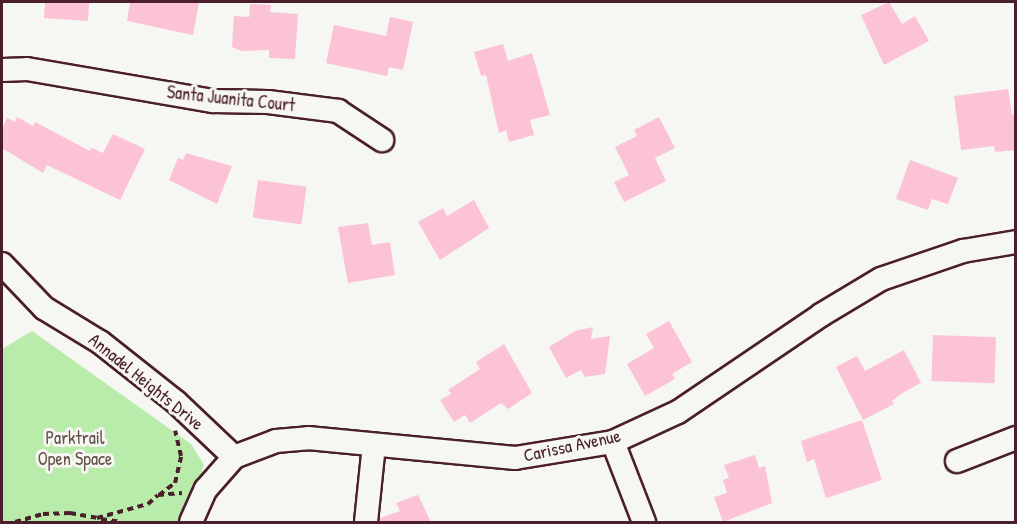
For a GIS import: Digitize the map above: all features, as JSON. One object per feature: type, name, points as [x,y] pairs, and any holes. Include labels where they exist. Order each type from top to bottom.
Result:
[{"type":"street","name":"Santa Juanita Court","points":[[2,70],[27,69],[213,101],[268,102],[338,111],[382,140]]},
{"type":"street","name":"Carissa Avenue","points":[[191,522],[207,489],[234,457],[276,441],[308,438],[515,458],[613,442],[678,412],[821,315],[881,279],[963,251],[1016,242]]},
{"type":"street","name":"Annadel Heights Drive","points":[[2,264],[44,308],[100,342],[165,393],[234,457]]},
{"type":"street","points":[[957,461],[1016,438]]},
{"type":"street","points":[[613,442],[644,522]]},
{"type":"street","points":[[366,522],[374,445]]},
{"type":"path","points":[[97,518],[148,504],[175,483],[181,456],[165,393]]},
{"type":"path","points":[[158,495],[207,489]]},
{"type":"path","points":[[15,522],[43,514],[122,522]]},
{"type":"green space","name":"Parktrail Open Space","points":[[32,331],[191,444],[204,465],[182,522],[2,522],[2,349]]},
{"type":"building","points":[[45,2],[89,2],[88,21],[44,18]]},
{"type":"building","points":[[130,2],[199,2],[193,35],[127,21]]},
{"type":"building","points":[[889,2],[902,24],[915,16],[929,41],[884,65],[861,15]]},
{"type":"building","points":[[250,4],[271,5],[270,12],[298,14],[295,59],[269,58],[269,50],[242,51],[232,47],[234,16],[249,17]]},
{"type":"building","points":[[390,17],[413,22],[403,70],[389,67],[387,76],[326,63],[334,25],[386,36]]},
{"type":"building","points":[[503,44],[508,61],[532,53],[550,115],[530,120],[534,135],[509,142],[506,130],[499,133],[486,75],[481,76],[474,52]]},
{"type":"building","points":[[1008,89],[1012,115],[1016,114],[1016,150],[995,152],[994,146],[961,150],[954,96]]},
{"type":"building","points":[[17,117],[33,126],[35,122],[90,151],[92,148],[103,153],[113,134],[145,149],[120,200],[47,165],[43,173],[2,148],[2,129],[7,118],[15,122]]},
{"type":"building","points":[[659,117],[675,148],[655,158],[666,181],[624,202],[614,182],[629,175],[615,147],[637,136],[634,130]]},
{"type":"building","points":[[186,153],[232,166],[217,204],[169,180],[178,158],[183,160]]},
{"type":"building","points":[[910,160],[958,178],[948,204],[932,199],[928,210],[896,199]]},
{"type":"building","points":[[258,180],[307,187],[301,224],[253,218]]},
{"type":"building","points":[[474,200],[489,228],[440,260],[418,222],[443,208],[447,216]]},
{"type":"building","points":[[368,223],[372,245],[390,242],[395,275],[348,283],[338,227]]},
{"type":"building","points":[[669,321],[692,362],[672,374],[675,379],[645,396],[627,364],[654,348],[646,334]]},
{"type":"building","points":[[593,327],[591,339],[610,336],[605,374],[585,377],[581,370],[566,378],[549,347],[575,331]]},
{"type":"building","points":[[933,335],[996,337],[994,383],[931,381]]},
{"type":"building","points":[[504,344],[532,393],[508,409],[501,403],[470,423],[465,415],[454,422],[440,400],[451,394],[448,390],[480,369],[476,362]]},
{"type":"building","points":[[904,350],[921,383],[902,393],[892,401],[894,404],[863,420],[836,367],[857,356],[865,371]]},
{"type":"building","points":[[862,420],[882,480],[826,498],[814,459],[807,462],[801,441]]},
{"type":"building","points":[[755,455],[759,468],[765,466],[772,503],[723,522],[714,497],[727,493],[723,480],[729,478],[724,465]]},
{"type":"building","points":[[418,495],[431,522],[380,522],[380,518],[400,511],[396,503]]}]
